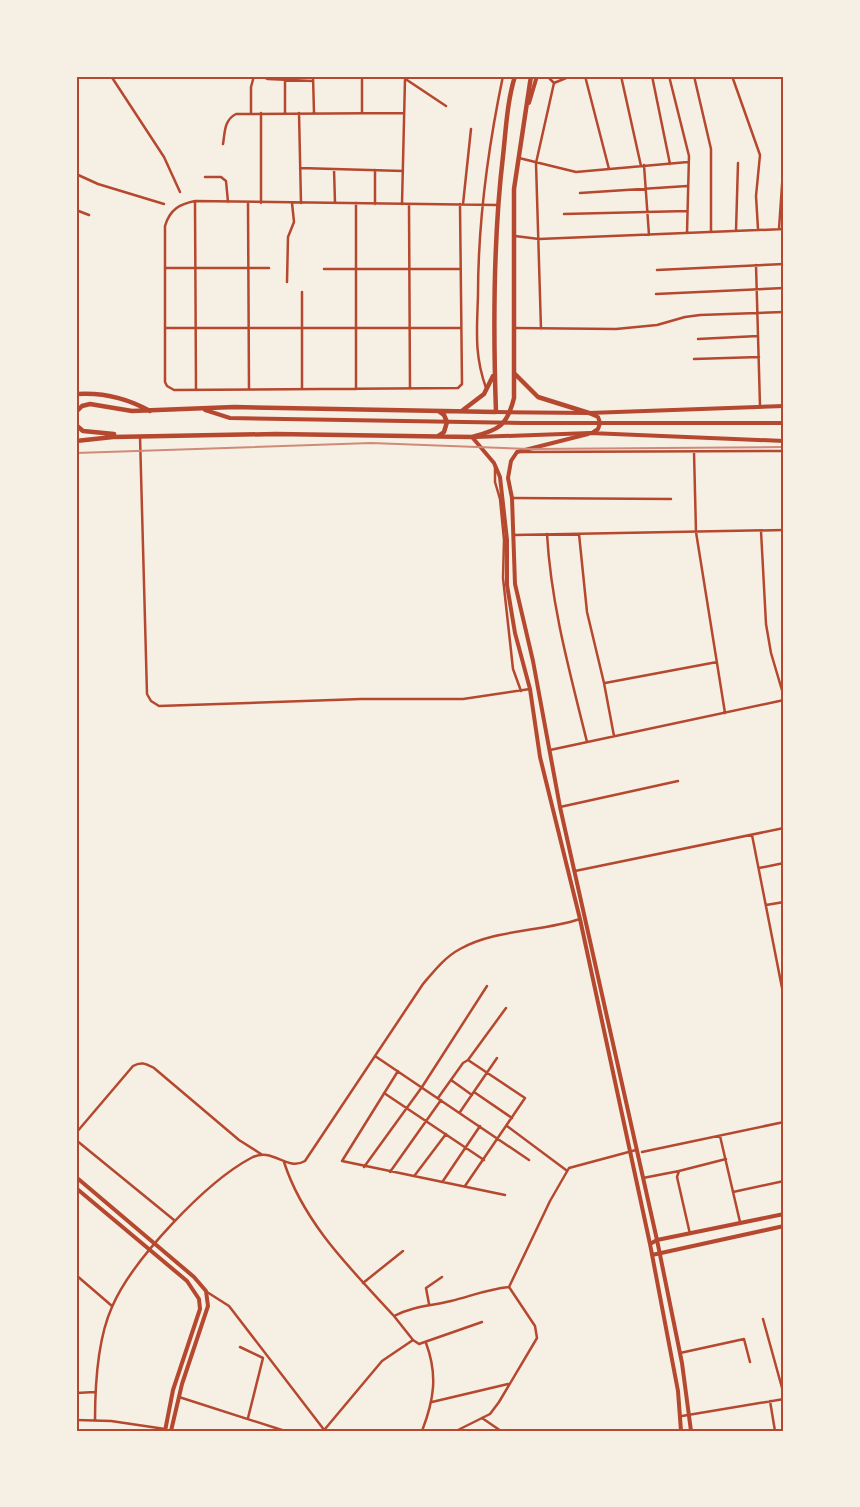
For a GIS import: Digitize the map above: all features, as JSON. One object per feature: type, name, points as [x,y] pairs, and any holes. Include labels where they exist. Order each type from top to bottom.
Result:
[{"type":"main road","points":[[76,441],[140,436],[276,434],[472,437],[491,432],[502,426],[511,412],[514,398],[513,235],[518,158],[531,76]]},
{"type":"main road","points":[[76,412],[82,406],[90,404],[132,411],[205,410],[234,407],[496,412],[494,368],[497,205],[506,115],[514,78]]},
{"type":"main road","points":[[462,411],[478,401],[487,390],[494,368]]},
{"type":"main road","points":[[515,374],[538,397],[589,413]]},
{"type":"main road","points":[[76,394],[111,396],[132,402],[151,411]]},
{"type":"main road","points":[[434,411],[444,415],[447,425],[444,432],[434,436]]},
{"type":"main road","points":[[76,425],[87,432],[140,436]]},
{"type":"street","points":[[111,76],[164,157],[180,192]]},
{"type":"street","points":[[251,113],[251,87],[254,76]]},
{"type":"street","points":[[261,76],[285,80],[313,81]]},
{"type":"street","points":[[312,76],[314,113]]},
{"type":"street","points":[[362,76],[362,113]]},
{"type":"street","points":[[401,76],[446,106]]},
{"type":"street","points":[[487,390],[477,358],[478,240],[493,123],[503,76]]},
{"type":"street","points":[[526,111],[537,76]]},
{"type":"street","points":[[547,76],[554,83]]},
{"type":"street","points":[[554,83],[571,76]]},
{"type":"street","points":[[584,76],[609,169]]},
{"type":"street","points":[[621,76],[643,166],[649,235]]},
{"type":"street","points":[[652,76],[670,164]]},
{"type":"street","points":[[669,76],[687,145],[687,233]]},
{"type":"street","points":[[694,76],[711,149],[711,232]]},
{"type":"street","points":[[732,76],[760,155],[756,196],[758,230]]},
{"type":"street","points":[[782,76],[784,82]]},
{"type":"street","points":[[402,204],[405,78]]},
{"type":"street","points":[[285,80],[285,113]]},
{"type":"street","points":[[541,329],[536,163],[554,83]]},
{"type":"street","points":[[223,144],[225,129],[231,117],[251,113],[403,113]]},
{"type":"street","points":[[261,113],[261,203]]},
{"type":"street","points":[[299,113],[301,203]]},
{"type":"street","points":[[470,129],[461,204],[461,387],[174,390],[167,386],[165,382],[165,268],[167,218],[174,209],[195,201],[248,203],[356,204],[461,204],[483,204],[497,205]]},
{"type":"street","points":[[779,229],[784,156]]},
{"type":"street","points":[[518,158],[576,172],[688,162]]},
{"type":"street","points":[[736,231],[738,163]]},
{"type":"street","points":[[300,168],[403,171]]},
{"type":"street","points":[[334,169],[335,203]]},
{"type":"street","points":[[375,170],[375,204]]},
{"type":"street","points":[[76,174],[98,184],[164,204]]},
{"type":"street","points":[[205,177],[222,177],[226,181],[228,202]]},
{"type":"street","points":[[580,193],[687,186]]},
{"type":"street","points":[[195,201],[196,389]]},
{"type":"street","points":[[248,203],[249,389]]},
{"type":"street","points":[[287,282],[288,237],[294,222],[292,203]]},
{"type":"street","points":[[356,204],[356,389]]},
{"type":"street","points":[[409,204],[410,389]]},
{"type":"street","points":[[76,210],[89,215]]},
{"type":"street","points":[[564,214],[687,211]]},
{"type":"street","points":[[513,235],[539,239],[784,229]]},
{"type":"street","points":[[657,270],[784,264]]},
{"type":"street","points":[[756,265],[760,406]]},
{"type":"street","points":[[165,268],[248,270],[269,268]]},
{"type":"street","points":[[324,269],[460,269]]},
{"type":"street","points":[[656,294],[784,288]]},
{"type":"street","points":[[302,292],[302,389]]},
{"type":"street","points":[[514,328],[643,327],[685,317],[784,312]]},
{"type":"street","points":[[166,328],[461,328]]},
{"type":"street","points":[[698,339],[758,336]]},
{"type":"street","points":[[694,359],[759,357]]},
{"type":"street","points":[[496,412],[589,413],[783,405]]},
{"type":"street","points":[[205,410],[230,418],[523,423],[784,423]]},
{"type":"street","points":[[589,413],[598,417],[600,423],[598,429],[590,433],[517,452],[511,461],[508,478],[512,498],[516,584],[560,808],[586,916],[657,1240],[680,1353],[691,1431]]},
{"type":"street","points":[[472,437],[590,433],[784,441]]},
{"type":"street","points":[[140,436],[147,694],[151,701],[159,706],[361,699],[454,699],[530,690]]},
{"type":"street","points":[[472,437],[495,465],[500,477],[507,540],[507,585],[515,633],[530,690],[540,757],[580,919],[650,1244],[682,1416],[681,1431]]},
{"type":"street","points":[[517,452],[784,451]]},
{"type":"street","points":[[694,452],[696,532],[725,713]]},
{"type":"street","points":[[495,465],[495,482],[500,499],[504,540],[502,578],[513,669],[521,691]]},
{"type":"street","points":[[500,477],[508,478]]},
{"type":"street","points":[[512,498],[671,499]]},
{"type":"street","points":[[514,535],[784,530]]},
{"type":"street","points":[[550,750],[784,699],[771,653],[766,624],[761,531]]},
{"type":"street","points":[[547,534],[550,572],[563,645],[587,742]]},
{"type":"street","points":[[579,534],[587,612],[604,683],[614,736]]},
{"type":"street","points":[[604,683],[717,662]]},
{"type":"street","points":[[560,808],[678,781]]},
{"type":"street","points":[[575,871],[784,828]]},
{"type":"street","points":[[752,835],[784,998]]},
{"type":"street","points":[[759,868],[784,863]]},
{"type":"street","points":[[766,905],[784,902]]},
{"type":"street","points":[[95,1420],[95,1392],[106,1322],[112,1306],[154,1243],[174,1220],[252,1157],[262,1154],[272,1155],[284,1162],[300,1164],[305,1161],[423,984],[438,966],[459,949],[489,938],[580,919],[586,916]]},
{"type":"street","points":[[364,1167],[422,1087],[487,986]]},
{"type":"street","points":[[390,1172],[426,1121],[451,1080],[506,1008]]},
{"type":"street","points":[[376,1056],[529,1160]]},
{"type":"street","points":[[460,1112],[497,1058]]},
{"type":"street","points":[[465,1186],[508,1126],[524,1100],[524,1096],[468,1060]]},
{"type":"street","points":[[76,1133],[133,1066],[145,1063],[154,1068],[239,1140],[262,1154]]},
{"type":"street","points":[[398,1071],[342,1161],[505,1195]]},
{"type":"street","points":[[451,1080],[512,1118]]},
{"type":"street","points":[[384,1093],[484,1160]]},
{"type":"street","points":[[642,1152],[784,1122]]},
{"type":"street","points":[[442,1182],[480,1126]]},
{"type":"street","points":[[508,1126],[567,1171]]},
{"type":"street","points":[[415,1176],[446,1134]]},
{"type":"street","points":[[720,1136],[740,1223]]},
{"type":"street","points":[[76,1140],[174,1220]]},
{"type":"street","points":[[509,1288],[550,1201],[567,1171],[578,1164],[636,1150]]},
{"type":"street","points":[[642,1178],[726,1159]]},
{"type":"street","points":[[284,1162],[292,1186],[333,1248],[363,1284],[394,1316],[412,1340],[419,1344],[482,1322]]},
{"type":"street","points":[[679,1171],[678,1177],[690,1234]]},
{"type":"street","points":[[76,1177],[194,1277],[206,1291],[229,1306],[325,1430],[382,1361],[412,1340]]},
{"type":"street","points":[[733,1192],[784,1181]]},
{"type":"street","points":[[76,1188],[187,1281],[200,1299],[200,1309],[173,1390],[165,1430],[95,1420],[76,1420]]},
{"type":"street","points":[[650,1244],[657,1240],[784,1214]]},
{"type":"street","points":[[652,1254],[784,1226]]},
{"type":"street","points":[[363,1284],[403,1251]]},
{"type":"street","points":[[76,1275],[112,1306]]},
{"type":"street","points":[[429,1304],[426,1288],[442,1278]]},
{"type":"street","points":[[394,1316],[429,1304],[453,1300],[491,1289],[509,1288]]},
{"type":"street","points":[[456,1431],[490,1414],[537,1338],[538,1332],[509,1288]]},
{"type":"street","points":[[172,1431],[179,1397],[208,1306],[206,1291]]},
{"type":"street","points":[[763,1319],[784,1395]]},
{"type":"street","points":[[680,1353],[744,1339],[750,1362]]},
{"type":"street","points":[[422,1431],[432,1402],[434,1370],[426,1342]]},
{"type":"street","points":[[240,1347],[262,1358]]},
{"type":"street","points":[[248,1418],[262,1358],[267,1354]]},
{"type":"street","points":[[432,1402],[508,1384]]},
{"type":"street","points":[[76,1393],[95,1392]]},
{"type":"street","points":[[179,1397],[285,1431]]},
{"type":"street","points":[[682,1416],[784,1399]]},
{"type":"street","points":[[770,1401],[775,1431]]},
{"type":"street","points":[[482,1418],[501,1431]]},
{"type":"railway","points":[[76,453],[371,443],[530,449],[784,447]]}]
